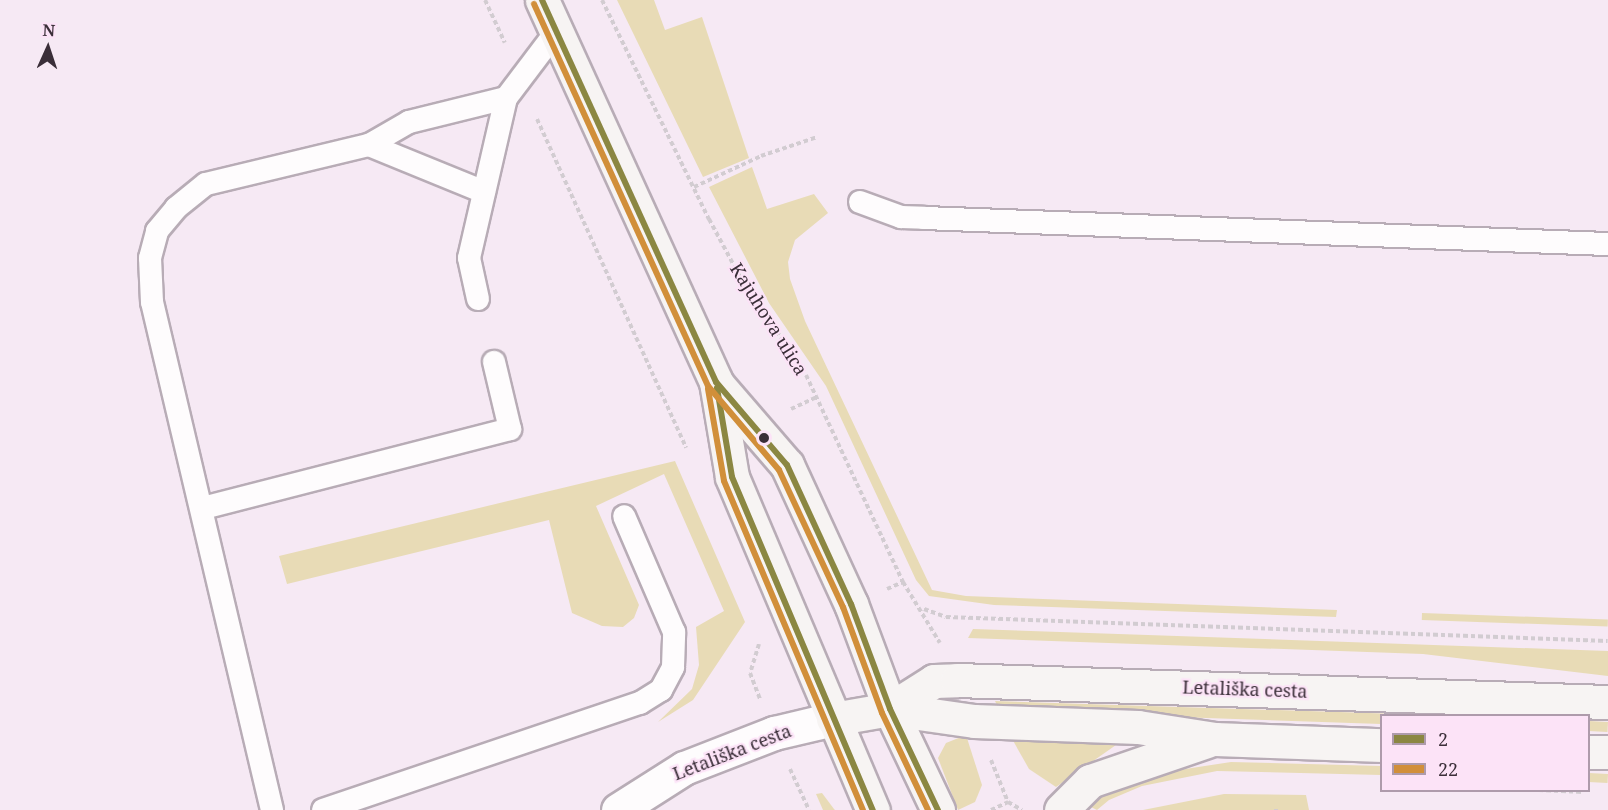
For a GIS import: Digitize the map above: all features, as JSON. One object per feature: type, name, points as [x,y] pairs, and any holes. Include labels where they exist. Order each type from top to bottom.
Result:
[{"type":"main road","points":[[542,0],[716,382],[732,477],[873,810]]},
{"type":"main road","points":[[716,382],[787,465],[851,604],[890,709],[938,810]]},
{"type":"main road","name":"Letališka cesta","points":[[890,709],[934,681],[957,680],[1608,702]]},
{"type":"main road","name":"Letališka cesta","points":[[833,719],[890,709],[974,721],[1138,727],[1215,739],[1380,745]]},
{"type":"main road","points":[[1061,810],[1090,781],[1215,739]]},
{"type":"main road","points":[[1590,752],[1608,752]]},
{"type":"street","name":"Letališka cesta","points":[[618,810],[684,768],[774,733],[833,719]]},
{"type":"lane","points":[[478,299],[469,258],[506,98],[556,32]]},
{"type":"lane","points":[[272,810],[203,508],[152,302],[150,258],[157,231],[176,208],[206,184],[369,145],[409,122],[506,98]]},
{"type":"lane","points":[[369,145],[484,192]]},
{"type":"lane","points":[[860,202],[901,217],[924,219],[1608,244]]},
{"type":"lane","points":[[203,508],[510,429],[494,362]]},
{"type":"lane","points":[[322,810],[640,703],[661,690],[673,668],[675,632],[624,516]]},
{"type":"path","points":[[485,0],[503,40]]},
{"type":"path","name":"Kajuhova ulica","points":[[602,0],[694,187],[740,274],[817,397],[903,582],[923,608],[937,637]]},
{"type":"path","points":[[534,110],[689,457]]},
{"type":"path","points":[[694,187],[761,156],[817,136]]},
{"type":"path","points":[[791,409],[817,397]]},
{"type":"path","points":[[878,593],[903,582]]},
{"type":"path","points":[[923,608],[946,617],[1608,641]]},
{"type":"path","points":[[755,689],[750,673],[761,637]]},
{"type":"path","points":[[990,758],[1008,802],[1022,810]]},
{"type":"path","points":[[792,773],[809,810]]},
{"type":"path","points":[[991,810],[1008,802]]},
{"type":"shaded area","points":[[617,0],[654,0],[665,30],[702,17],[749,158],[703,177]]},
{"type":"shaded area","points":[[752,167],[767,209],[814,194],[828,213],[795,240],[788,262],[790,279],[805,321],[932,590],[966,596],[1337,610],[1336,617],[994,605],[929,596],[916,580],[826,386],[769,303],[709,187]]},
{"type":"shaded area","points":[[675,461],[745,622],[693,700],[658,722],[692,689],[699,665],[696,627],[724,611],[664,474],[596,506],[639,605],[634,618],[623,627],[602,626],[572,613],[549,520],[287,584],[279,556]]},
{"type":"shaded area","points":[[1422,613],[1608,619],[1608,626],[1422,620]]},
{"type":"shaded area","points":[[973,629],[1608,651],[1608,676],[1423,654],[968,638]]},
{"type":"shaded area","points":[[995,701],[1399,714],[1380,714],[1380,724],[1000,711]]},
{"type":"shaded area","points":[[1590,721],[1608,722],[1607,732],[1590,731]]},
{"type":"shaded area","points":[[966,735],[982,785],[975,802],[958,810],[938,758],[946,743]]},
{"type":"shaded area","points":[[1011,737],[1116,742],[1116,745],[1056,787],[1029,769]]},
{"type":"shaded area","points":[[1231,762],[1380,766],[1380,775],[1217,771],[1142,786],[1109,800],[1097,810],[1089,806],[1110,791],[1159,773]]},
{"type":"shaded area","points":[[1590,773],[1608,774],[1608,783],[1590,782]]},
{"type":"shaded area","points":[[822,793],[835,810],[823,810],[816,794]]},
{"type":"shaded area","points":[[1224,794],[1306,795],[1309,810],[1143,810]]},
{"type":"transit line","name":"2","points":[[542,0],[716,382],[787,465],[851,604],[890,709],[938,810]]},
{"type":"transit line","name":"22","points":[[534,4],[708,386],[779,470],[843,607],[882,713],[928,810]]},
{"type":"transit line","name":"2","points":[[717,388],[732,477],[873,810]]},
{"type":"transit line","name":"22","points":[[708,389],[724,481],[863,810]]}]
